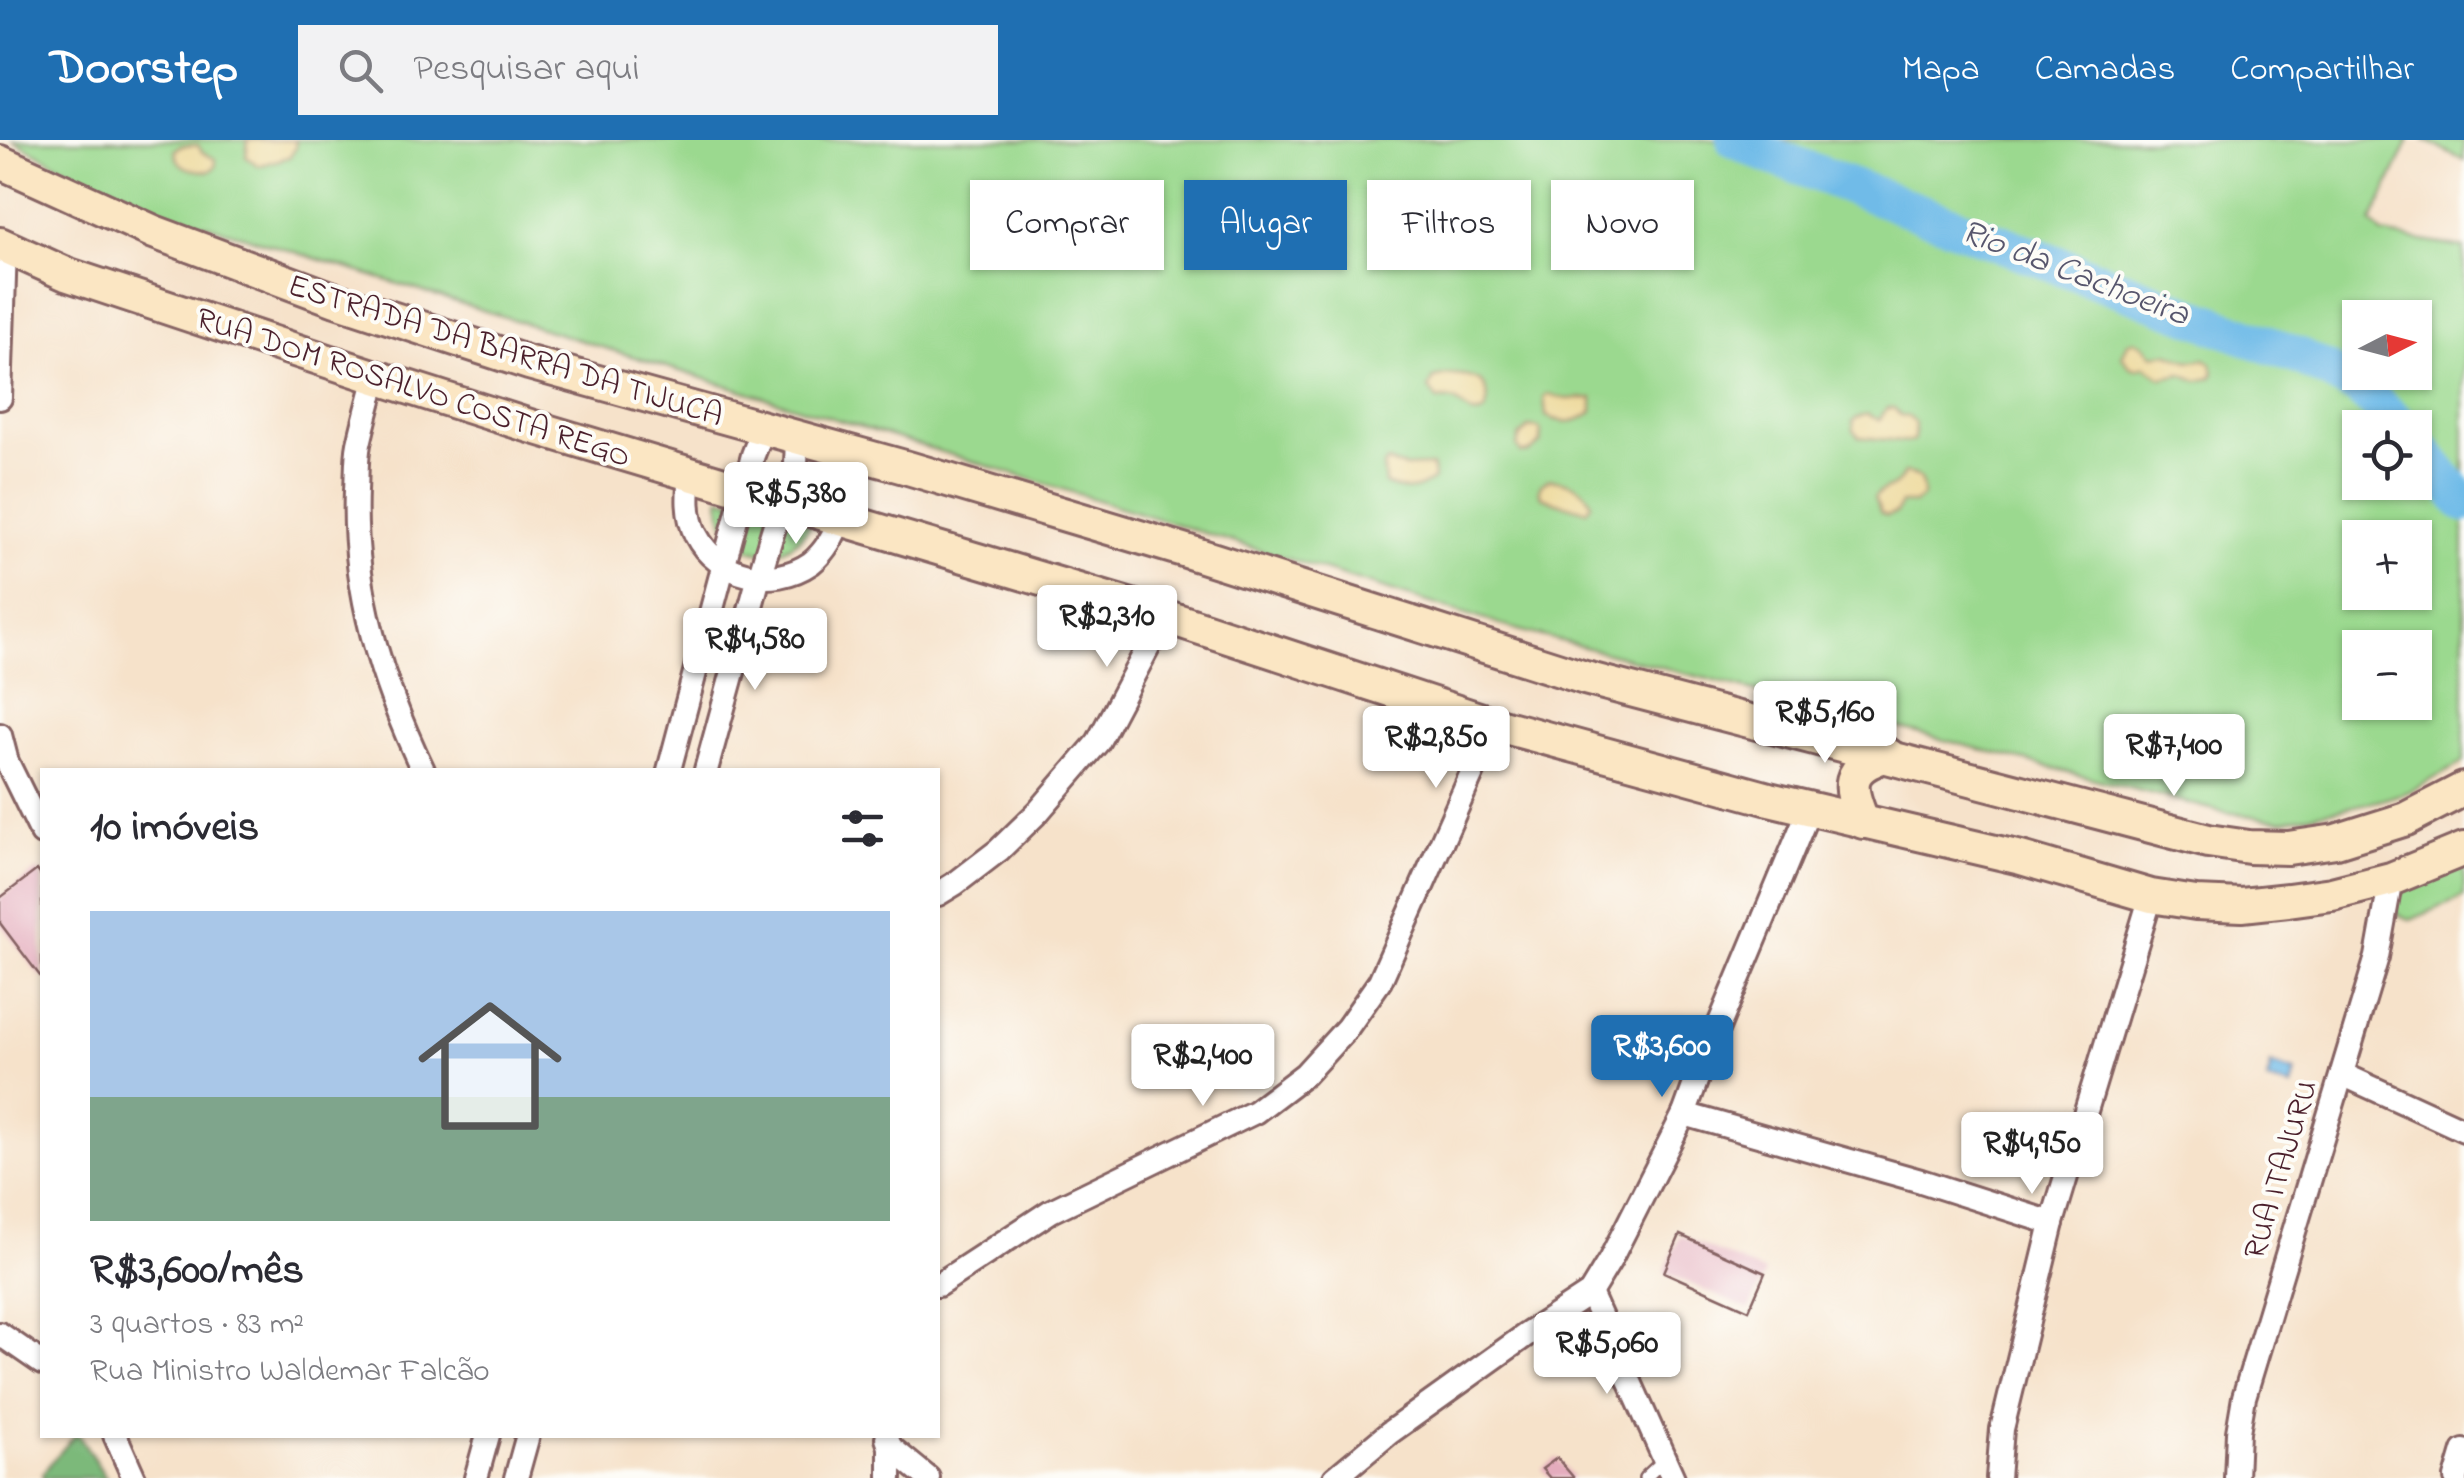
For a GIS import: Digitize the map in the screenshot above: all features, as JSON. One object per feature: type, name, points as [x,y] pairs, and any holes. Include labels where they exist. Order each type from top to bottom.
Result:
[{"type":"main road","name":"ESTRADA DA BARRA DA TIJUCA","points":[[0,162],[154,232],[336,300],[529,363],[908,468],[1585,678],[2208,841],[2288,848],[2336,841],[2406,819],[2464,789]]},
{"type":"main road","name":"RUA DOM ROSALVO COSTA REGO","points":[[2,246],[66,274],[376,377],[1158,614],[1494,724],[1809,810]]},
{"type":"main road","points":[[1863,822],[1853,799],[1854,779],[1866,763],[1888,755]]},
{"type":"main road","points":[[1809,810],[2021,858],[2151,896],[2196,904],[2242,906],[2332,894],[2391,880],[2464,850]]},
{"type":"street","points":[[0,398],[2,246]]},
{"type":"street","points":[[376,377],[358,447],[355,526],[363,600],[396,708],[422,768]]},
{"type":"street","points":[[670,768],[758,442],[782,434],[796,465],[759,577],[707,768]]},
{"type":"street","points":[[690,473],[690,515],[696,535],[723,566],[747,575],[777,576],[811,562],[824,550],[841,518]]},
{"type":"street","points":[[940,893],[999,850],[1038,812],[1098,742],[1152,640],[1158,614]]},
{"type":"street","points":[[940,1284],[1051,1211],[1255,1112],[1305,1074],[1347,1028],[1380,982],[1494,724]]},
{"type":"street","points":[[0,735],[7,762],[40,829]]},
{"type":"street","points":[[1335,1478],[1389,1433],[1590,1292],[1684,1114],[1809,810]]},
{"type":"street","name":"RUA ITAJURU","points":[[2236,1478],[2244,1397],[2377,957],[2391,880]]},
{"type":"street","points":[[1998,1478],[2002,1429],[2052,1223],[2151,896]]},
{"type":"street","points":[[2342,1074],[2464,1130]]},
{"type":"street","points":[[1684,1114],[2052,1223]]},
{"type":"street","points":[[1590,1292],[1668,1469]]},
{"type":"street","points":[[0,1334],[40,1361]]},
{"type":"street","points":[[116,1438],[134,1478]]},
{"type":"street","points":[[476,1478],[487,1438]]},
{"type":"street","points":[[516,1478],[527,1438]]},
{"type":"street","points":[[888,1441],[890,1478]]},
{"type":"street","points":[[888,1441],[928,1478]]},
{"type":"street","points":[[2456,1478],[2464,1451]]},
{"type":"lane","points":[[1645,1478],[1668,1469]]},
{"type":"green space","points":[[12,140],[2409,140],[2372,222],[2382,234],[2464,248],[2464,762],[2411,791],[2283,821],[2219,811],[1518,630],[123,199]]},
{"type":"green space","points":[[2424,140],[2464,140],[2464,160]]},
{"type":"green space","points":[[720,497],[811,524],[784,549],[754,551],[729,533]]},
{"type":"green space","points":[[2464,858],[2464,897],[2411,920],[2397,914],[2391,904],[2393,891]]},
{"type":"green space","points":[[72,1438],[81,1438],[106,1478],[43,1478],[42,1473]]},
{"type":"sand","points":[[248,140],[295,140],[296,148],[289,157],[259,166],[246,157]]},
{"type":"sand","points":[[198,145],[215,159],[216,166],[210,171],[187,168],[176,156],[175,150],[181,146]]},
{"type":"sand","points":[[2135,341],[2153,355],[2170,354],[2190,361],[2205,359],[2214,373],[2211,378],[2198,381],[2182,374],[2162,378],[2145,366],[2130,367],[2122,357],[2128,343]]},
{"type":"sand","points":[[1434,378],[1474,378],[1485,386],[1485,412],[1472,414],[1454,401],[1437,400],[1429,388]]},
{"type":"sand","points":[[1548,394],[1566,399],[1593,398],[1593,411],[1576,420],[1553,419],[1546,416],[1544,397]]},
{"type":"sand","points":[[1887,408],[1894,408],[1915,423],[1911,442],[1859,437],[1854,430],[1856,418],[1867,414],[1879,420]]},
{"type":"sand","points":[[1529,427],[1539,428],[1541,443],[1530,452],[1521,453],[1517,446],[1519,437]]},
{"type":"sand","points":[[1387,462],[1405,467],[1432,466],[1433,479],[1415,488],[1392,487],[1385,484],[1383,465]]},
{"type":"sand","points":[[1904,473],[1920,479],[1923,496],[1914,503],[1901,503],[1896,513],[1887,516],[1881,513],[1874,498],[1898,483]]},
{"type":"sand","points":[[1549,479],[1585,492],[1591,503],[1587,510],[1542,497],[1541,484]]},
{"type":"water","points":[[2271,1065],[2295,1072],[2291,1087],[2267,1081]]},
{"type":"building","points":[[37,870],[40,874],[40,976],[0,923],[0,898]]},
{"type":"building","points":[[1680,1235],[1765,1273],[1749,1310],[1664,1272]]},
{"type":"building","points":[[1557,1458],[1574,1478],[1550,1478],[1542,1469]]},
{"type":"waterway","name":"Rio da Cachoeira","points":[[1735,140],[2303,358],[2358,387],[2383,410]]},
{"type":"waterway","name":"Rio da Cachoeira","points":[[2432,463],[2464,503]]}]
